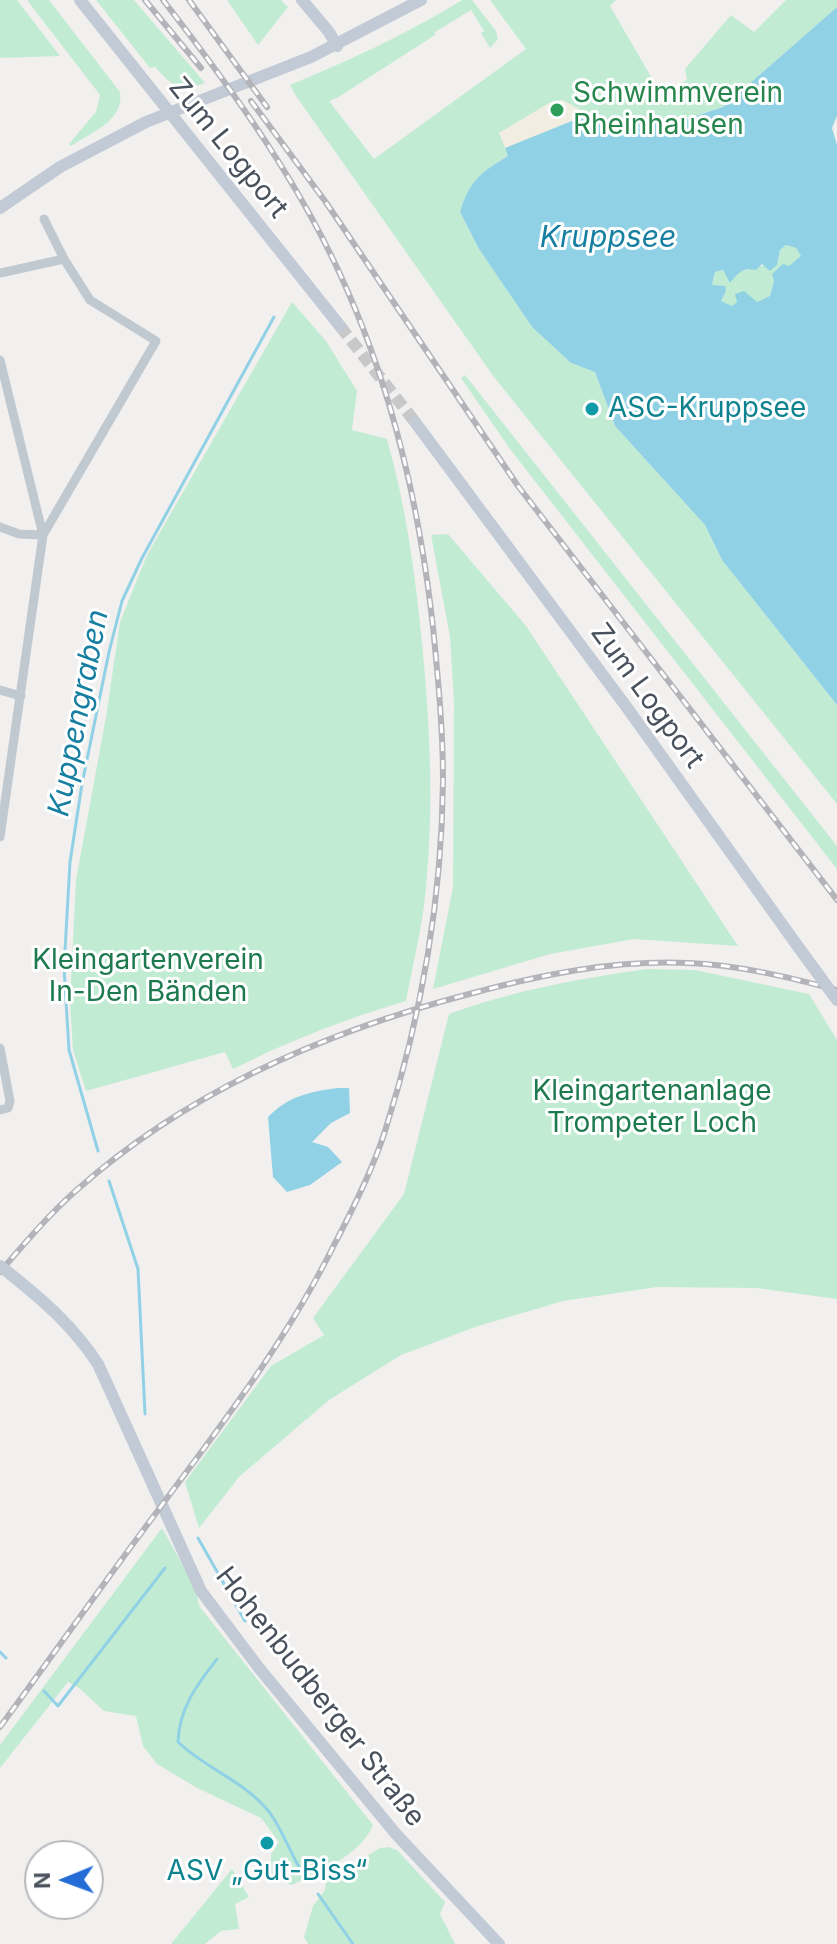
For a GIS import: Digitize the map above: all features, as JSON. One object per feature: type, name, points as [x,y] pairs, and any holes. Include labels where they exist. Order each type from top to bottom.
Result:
[{"type":"street","name":"Zum Logport","points":[[80,0],[340,326]]},
{"type":"street","points":[[302,0],[337,46]]},
{"type":"street","points":[[0,208],[60,167],[170,112],[337,46],[421,0]]},
{"type":"street","points":[[43,535],[156,341],[90,300],[44,219]]},
{"type":"street","points":[[0,273],[64,259]]},
{"type":"street","points":[[0,360],[43,535],[21,696],[5,768],[0,837]]},
{"type":"street","name":"Zum Logport","points":[[415,422],[628,709],[837,1000]]},
{"type":"street","points":[[0,527],[19,534],[43,535]]},
{"type":"street","points":[[0,690],[21,696]]},
{"type":"street","points":[[0,1048],[10,1101],[8,1108],[0,1110]]},
{"type":"street","name":"Hohenbudberger Straße","points":[[5,1270],[66,1321],[98,1364],[201,1591],[259,1668],[396,1834],[499,1944]]},
{"type":"green space","points":[[0,0],[17,0],[60,56],[0,58]]},
{"type":"green space","points":[[27,0],[49,0],[120,92],[120,102],[112,118],[71,146],[69,144],[96,112],[100,95]]},
{"type":"green space","points":[[96,0],[134,0],[205,83],[177,86],[155,67],[150,68]]},
{"type":"green space","points":[[227,0],[281,0],[288,7],[258,45]]},
{"type":"green space","points":[[462,0],[472,0],[496,31],[498,39],[490,48],[471,10],[329,101],[374,159],[526,49],[490,0],[616,0],[610,6],[661,94],[687,80],[685,69],[731,15],[754,32],[786,0],[837,0],[837,7],[723,107],[681,121],[638,117],[586,126],[582,118],[505,148],[508,156],[477,178],[460,212],[479,249],[532,327],[571,363],[595,372],[615,426],[705,525],[722,560],[837,705],[837,804],[494,377],[290,85],[378,46]]},
{"type":"green space","points":[[786,245],[796,248],[801,256],[774,281],[770,296],[757,302],[737,302],[732,307],[721,301],[726,291],[712,285],[715,272],[777,265],[780,250]]},
{"type":"green space","name":"Kleingartenverein In-Den Bänden","points":[[292,302],[326,341],[357,391],[352,430],[387,439],[409,540],[425,673],[430,796],[425,901],[406,1001],[318,1031],[233,1069],[225,1052],[86,1091],[73,1050],[70,1002],[76,880],[120,622],[147,555]]},
{"type":"green space","points":[[465,375],[837,846],[837,869],[510,449],[461,378]]},
{"type":"green space","points":[[448,534],[526,626],[738,946],[634,939],[550,954],[433,989],[453,887],[454,703],[450,637],[431,535]]},
{"type":"green space","name":"Kleingartenanlage Trompeter Loch","points":[[646,969],[695,970],[809,994],[837,1040],[837,1299],[756,1288],[657,1287],[563,1301],[475,1327],[401,1355],[329,1400],[239,1477],[199,1528],[185,1482],[271,1366],[324,1335],[313,1318],[404,1194],[449,1014],[547,986]]},
{"type":"green space","points":[[162,1528],[196,1589],[199,1606],[373,1825],[349,1854],[292,1885],[271,1877],[271,1854],[279,1842],[261,1818],[197,1788],[157,1764],[143,1746],[136,1716],[104,1711],[68,1682],[0,1768],[0,1745]]},
{"type":"green space","points":[[380,1848],[397,1850],[445,1902],[440,1914],[455,1944],[308,1944],[304,1937],[313,1906],[325,1890],[326,1881]]},
{"type":"green space","points":[[232,1869],[249,1897],[235,1904],[239,1929],[221,1931],[205,1944],[171,1944]]},
{"type":"sand","points":[[562,100],[579,109],[582,117],[505,148],[499,133],[549,103]]},
{"type":"water","name":"Kruppsee","points":[[837,7],[837,116],[832,128],[837,145],[837,705],[722,560],[705,525],[615,426],[595,372],[571,363],[532,327],[479,249],[460,212],[477,178],[508,156],[505,148],[582,117],[586,126],[638,117],[681,121],[723,107]],"holes":[[[786,245],[796,248],[801,256],[789,266],[783,264],[772,274],[774,281],[770,296],[757,302],[744,291],[735,294],[737,302],[732,306],[721,301],[725,286],[712,285],[715,272],[723,270],[730,283],[741,272],[756,270],[762,264],[770,271],[777,265],[780,250]]]},
{"type":"water","points":[[349,1088],[350,1113],[331,1123],[312,1142],[328,1147],[342,1162],[310,1185],[287,1192],[273,1177],[268,1117],[300,1096]]},
{"type":"waterway","name":"Kuppengraben","points":[[98,1151],[69,1050],[64,968],[70,862],[82,784],[109,652],[122,601],[142,558],[274,317]]},
{"type":"waterway","name":"Kuppengraben","points":[[109,1181],[138,1269],[145,1414]]},
{"type":"waterway","points":[[198,1538],[245,1621]]},
{"type":"waterway","points":[[44,1691],[58,1706],[165,1568]]},
{"type":"waterway","points":[[0,1652],[6,1658]]},
{"type":"waterway","points":[[217,1659],[186,1708],[178,1742],[244,1788],[264,1806],[275,1820],[302,1872]]},
{"type":"waterway","points":[[318,1894],[353,1944]]},
{"type":"tunnel","points":[[340,326],[415,422]]},
{"type":"railway","points":[[145,0],[201,68]]},
{"type":"railway","points":[[0,1727],[252,1381],[316,1280],[375,1160],[398,1088],[419,1001],[439,869],[443,761],[428,584],[413,498],[379,373],[348,292],[310,214],[241,105],[163,0]]},
{"type":"railway","points":[[189,0],[267,107]]},
{"type":"railway","points":[[251,101],[325,201],[518,486],[837,900]]},
{"type":"railway","points":[[0,1272],[68,1198],[122,1153],[168,1121],[264,1067],[367,1025],[526,980],[633,964],[726,966],[837,990]]},
{"type":"place","name":"Schwimmverein Rheinhausen","points":[[557,110]]},
{"type":"place","name":"ASC-Kruppsee","points":[[592,409]]},
{"type":"place","name":"ASV „Gut-Biss“","points":[[267,1843]]}]
